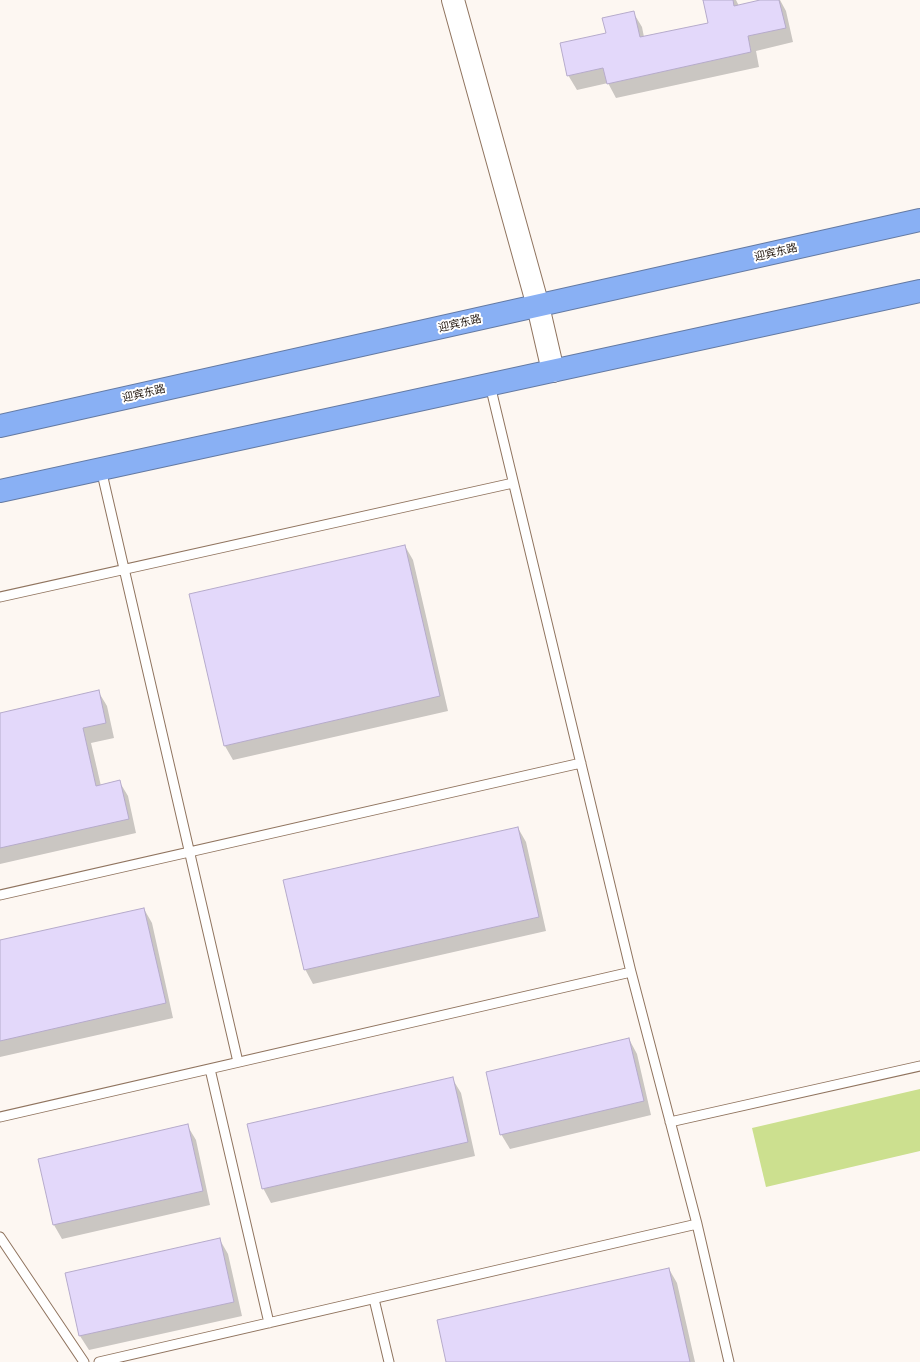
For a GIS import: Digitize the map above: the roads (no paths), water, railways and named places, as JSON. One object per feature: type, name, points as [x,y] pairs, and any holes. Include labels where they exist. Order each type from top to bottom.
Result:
[{"type":"highway","name":"迎宾东路","points":[[0,426],[920,220]]},
{"type":"highway","points":[[0,491],[920,291]]},
{"type":"street","points":[[453,0],[538,306],[554,371]]},
{"type":"lane","points":[[490,385],[631,972],[696,1224],[729,1362]]},
{"type":"lane","points":[[101,469],[238,1062]]},
{"type":"lane","points":[[0,597],[513,482]]},
{"type":"lane","points":[[0,895],[581,763]]},
{"type":"lane","points":[[0,1117],[631,972]]},
{"type":"lane","points":[[670,1122],[920,1066]]},
{"type":"lane","points":[[210,1069],[268,1323]]},
{"type":"lane","points":[[99,1362],[696,1224]]},
{"type":"lane","points":[[0,1237],[84,1362]]},
{"type":"lane","points":[[374,1298],[389,1362]]}]
